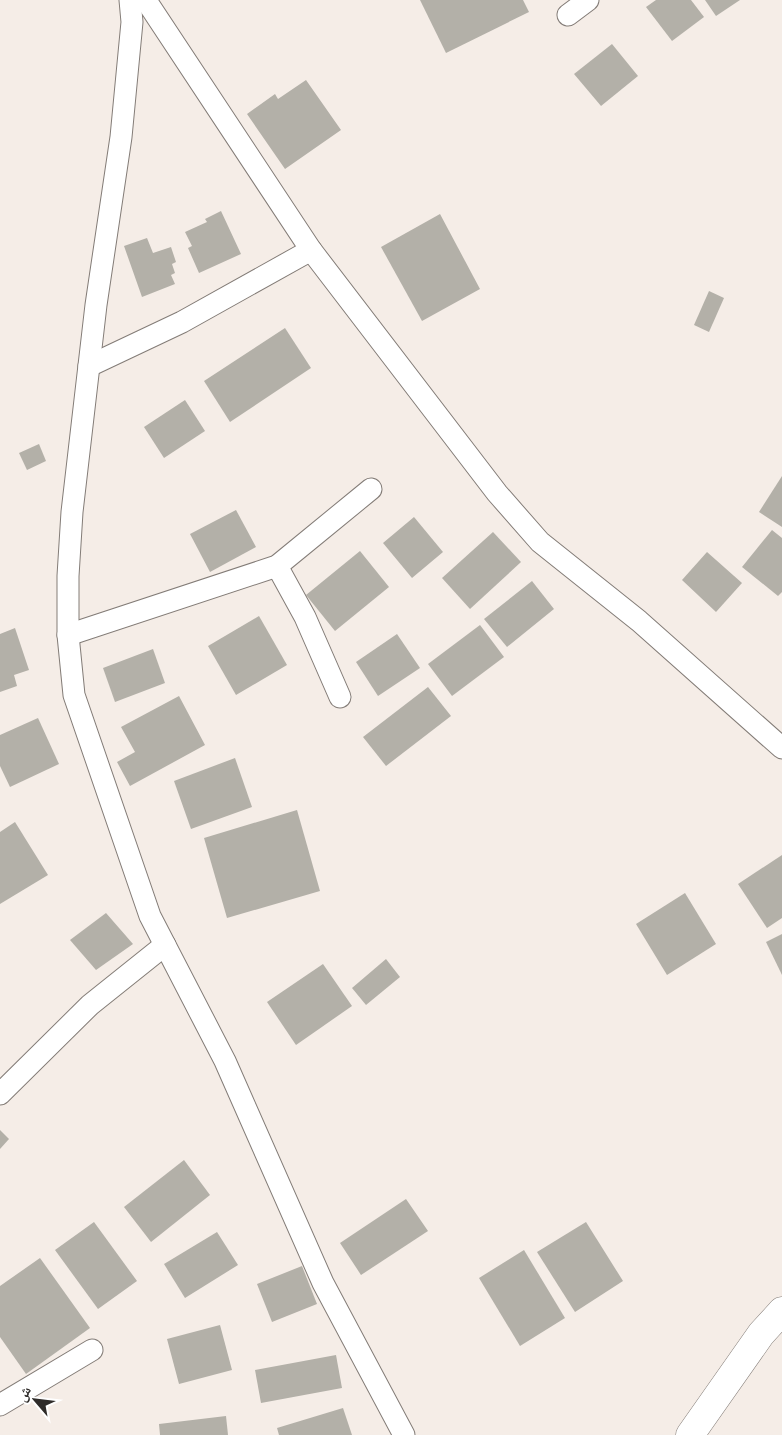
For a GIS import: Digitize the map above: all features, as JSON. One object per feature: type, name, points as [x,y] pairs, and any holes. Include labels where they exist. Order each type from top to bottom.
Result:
[{"type":"street","points":[[568,15],[588,0]]},
{"type":"street","points":[[142,1],[132,22],[121,137],[89,366],[72,512],[68,576],[68,635],[74,695],[150,916],[225,1061],[323,1283],[403,1434]]},
{"type":"street","points":[[142,1],[311,250],[497,493],[540,542],[639,621],[782,748]]},
{"type":"street","points":[[89,366],[182,322],[311,250]]},
{"type":"street","points":[[68,635],[277,566],[371,489]]},
{"type":"street","points":[[277,566],[305,617],[340,697]]},
{"type":"street","points":[[0,1094],[90,1005],[165,945]]},
{"type":"street","points":[[690,1435],[761,1334],[782,1311]]},
{"type":"street","points":[[0,1405],[92,1350]]},
{"type":"building","points":[[420,0],[523,0],[529,12],[446,53]]},
{"type":"building","points":[[656,0],[691,0],[704,17],[672,41],[646,7]]},
{"type":"building","points":[[705,0],[740,0],[716,16]]},
{"type":"building","points":[[612,44],[638,76],[601,106],[574,74]]},
{"type":"building","points":[[306,80],[341,130],[285,169],[247,114],[275,94],[278,99]]},
{"type":"building","points":[[221,211],[241,254],[199,273],[188,248],[192,246],[185,232],[207,222],[205,219]]},
{"type":"building","points":[[440,214],[480,289],[422,321],[381,247]]},
{"type":"building","points":[[147,238],[153,253],[171,247],[176,262],[172,264],[175,273],[171,275],[175,284],[142,297],[124,246]]},
{"type":"building","points":[[709,291],[724,298],[709,332],[694,325]]},
{"type":"building","points":[[285,328],[311,368],[230,422],[204,381]]},
{"type":"building","points":[[185,400],[205,431],[164,458],[144,427]]},
{"type":"building","points":[[39,444],[46,461],[27,470],[19,453]]},
{"type":"building","points":[[782,476],[782,527],[759,512]]},
{"type":"building","points":[[236,510],[256,547],[210,572],[190,534]]},
{"type":"building","points":[[414,517],[443,552],[412,578],[383,543]]},
{"type":"building","points":[[772,530],[782,538],[782,592],[778,596],[742,567]]},
{"type":"building","points":[[493,532],[521,562],[470,609],[442,578]]},
{"type":"building","points":[[360,551],[389,587],[335,631],[306,595]]},
{"type":"building","points":[[707,552],[742,583],[716,612],[682,580]]},
{"type":"building","points":[[532,581],[554,609],[507,647],[484,619]]},
{"type":"building","points":[[259,616],[287,665],[236,695],[208,646]]},
{"type":"building","points":[[480,625],[504,657],[452,696],[428,664]]},
{"type":"building","points":[[15,628],[29,670],[14,675],[17,686],[0,692],[0,634]]},
{"type":"building","points":[[397,634],[420,668],[378,696],[356,662]]},
{"type":"building","points":[[153,649],[165,683],[115,702],[103,668]]},
{"type":"building","points":[[428,687],[451,716],[386,766],[363,737]]},
{"type":"building","points":[[179,696],[205,745],[130,786],[117,762],[135,752],[121,727]]},
{"type":"building","points":[[38,718],[59,764],[10,787],[0,766],[0,735]]},
{"type":"building","points":[[235,758],[252,807],[191,829],[174,781]]},
{"type":"building","points":[[297,810],[320,891],[227,918],[204,838]]},
{"type":"building","points":[[15,822],[48,875],[0,904],[0,832]]},
{"type":"building","points":[[782,855],[782,918],[767,928],[738,884]]},
{"type":"building","points":[[685,893],[716,944],[667,975],[636,924]]},
{"type":"building","points":[[106,913],[133,944],[96,970],[70,940]]},
{"type":"building","points":[[782,934],[782,975],[766,942]]},
{"type":"building","points":[[386,959],[400,977],[366,1005],[352,988]]},
{"type":"building","points":[[323,964],[352,1006],[296,1045],[267,1002]]},
{"type":"building","points":[[0,1130],[9,1139],[0,1149]]},
{"type":"building","points":[[184,1160],[210,1195],[151,1242],[124,1207]]},
{"type":"building","points":[[406,1199],[428,1231],[361,1275],[340,1243]]},
{"type":"building","points":[[94,1222],[137,1281],[98,1309],[55,1250]]},
{"type":"building","points":[[586,1222],[623,1281],[575,1312],[537,1252]]},
{"type":"building","points":[[217,1232],[238,1265],[185,1298],[164,1264]]},
{"type":"building","points":[[524,1250],[565,1318],[520,1346],[479,1278]]},
{"type":"building","points":[[40,1258],[90,1328],[26,1374],[0,1337],[0,1286]]},
{"type":"building","points":[[302,1266],[317,1304],[272,1322],[257,1284]]},
{"type":"building","points":[[220,1325],[232,1370],[179,1384],[167,1339]]},
{"type":"building","points":[[336,1355],[342,1388],[261,1403],[255,1370]]},
{"type":"building","points":[[343,1408],[352,1435],[279,1435],[277,1428]]},
{"type":"building","points":[[226,1416],[228,1435],[160,1435],[159,1424]]}]
